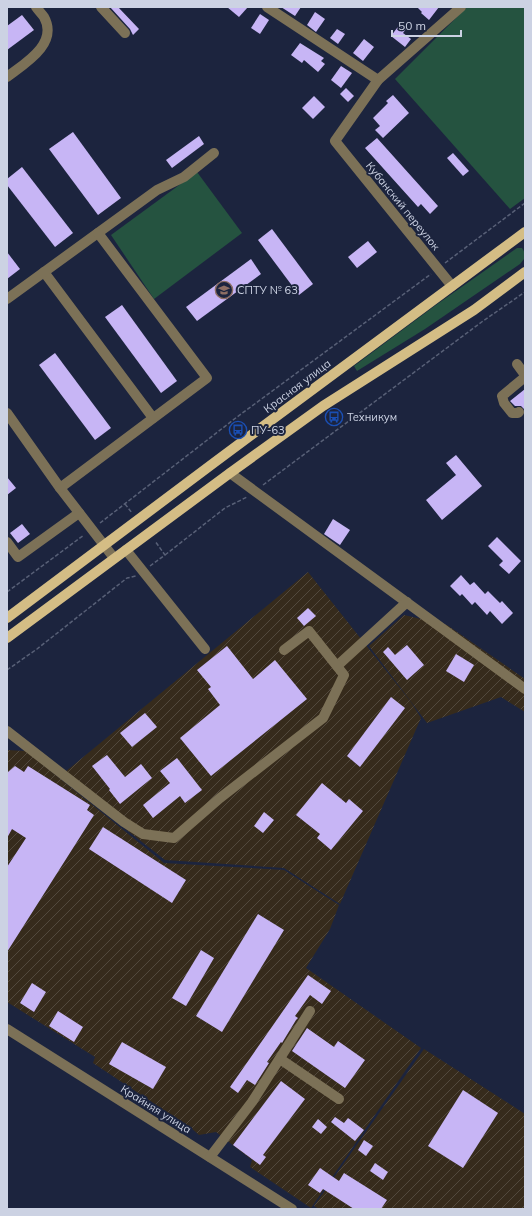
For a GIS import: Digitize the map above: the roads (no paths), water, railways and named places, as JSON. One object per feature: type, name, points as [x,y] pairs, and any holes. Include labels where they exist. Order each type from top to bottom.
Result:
[{"type":"main road","name":"Красная улица","points":[[7,618],[525,232]]},
{"type":"main road","points":[[7,638],[323,406],[474,310],[525,272]]},
{"type":"street","points":[[7,77],[36,55],[42,47],[46,37],[46,22],[36,7]]},
{"type":"street","points":[[100,7],[125,33]]},
{"type":"street","points":[[267,7],[378,80],[461,7]]},
{"type":"street","name":"Кубанский переулок","points":[[378,80],[335,141],[452,286]]},
{"type":"street","points":[[7,299],[157,190],[184,177],[214,153]]},
{"type":"street","points":[[60,488],[207,378],[98,233]]},
{"type":"street","points":[[44,272],[154,418]]},
{"type":"street","points":[[517,364],[525,376],[502,396],[504,403],[512,413],[520,412]]},
{"type":"street","points":[[7,413],[60,488],[114,558]]},
{"type":"street","points":[[230,473],[525,689]]},
{"type":"street","points":[[7,542],[18,557],[79,513]]},
{"type":"street","points":[[126,550],[205,649]]},
{"type":"street","points":[[337,666],[407,602]]},
{"type":"street","points":[[7,731],[118,817],[143,834],[174,838],[220,798],[323,718],[344,675],[309,631],[284,650]]},
{"type":"street","points":[[210,1156],[252,1102],[310,1011]]},
{"type":"street","name":"Крайняя улица","points":[[7,1029],[292,1209]]},
{"type":"street","points":[[280,1059],[339,1099]]},
{"type":"place","name":"СПТУ № 63","points":[[224,290]]},
{"type":"place","name":"Техникум","points":[[334,417]]},
{"type":"place","name":"ПУ-63","points":[[238,430]]}]
